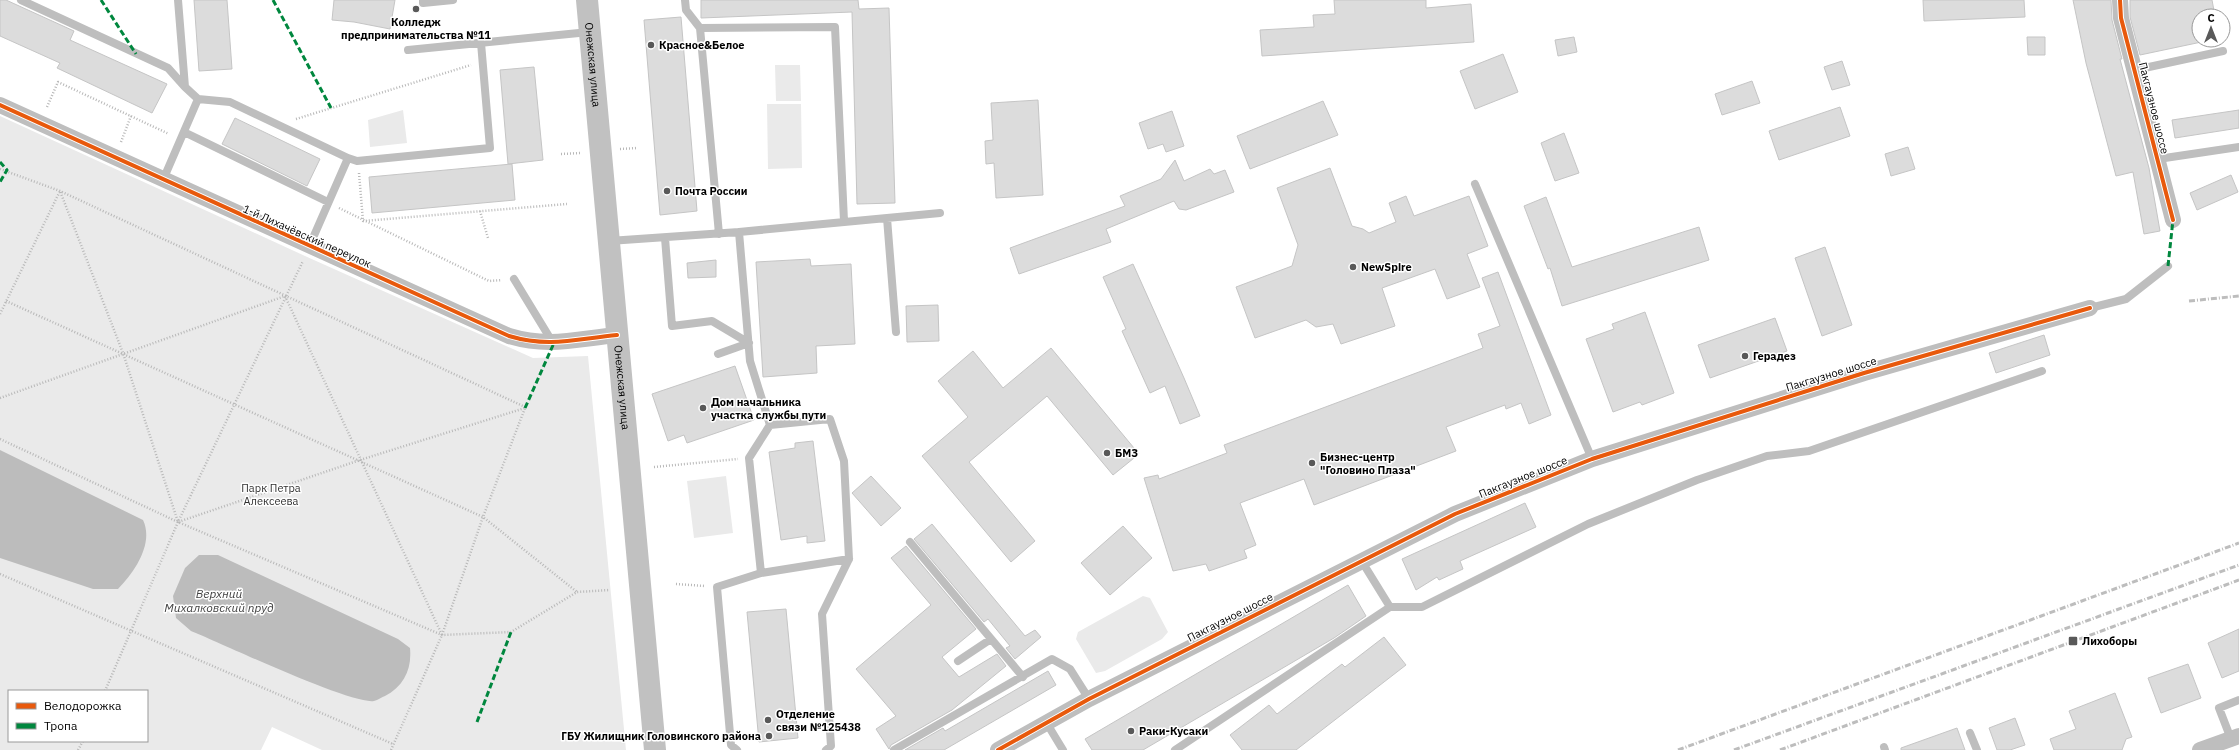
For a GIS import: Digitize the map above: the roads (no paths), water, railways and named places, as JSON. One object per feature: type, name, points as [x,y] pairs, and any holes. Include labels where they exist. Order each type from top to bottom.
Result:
[{"type":"main road","name":"Онежская улица","points":[[587,0],[655,750]]},
{"type":"street","name":"Пакгаузное шоссе","points":[[2120,0],[2121,18],[2173,220]]},
{"type":"street","name":"1-й Лихачёвский переулок","points":[[0,105],[309,247],[509,336],[530,342],[554,343],[617,335]]},
{"type":"street","name":"Пакгаузное шоссе","points":[[998,750],[1089,699],[1455,514],[1592,459],[1864,373],[2090,308]]},
{"type":"street","points":[[2200,750],[2235,737]]},
{"type":"lane","points":[[21,0],[168,68],[198,99],[230,102],[348,158],[358,161],[490,148],[481,43]]},
{"type":"lane","points":[[178,0],[185,87]]},
{"type":"lane","points":[[423,0],[423,3],[453,0]]},
{"type":"lane","points":[[685,0],[686,10],[700,28],[719,234]]},
{"type":"lane","points":[[700,28],[835,27],[844,222]]},
{"type":"lane","points":[[408,50],[590,32]]},
{"type":"lane","points":[[2135,70],[2223,51]]},
{"type":"lane","points":[[163,180],[198,99]]},
{"type":"lane","points":[[182,136],[328,202]]},
{"type":"lane","points":[[2158,159],[2239,146]]},
{"type":"lane","points":[[309,247],[348,158]]},
{"type":"lane","points":[[1475,184],[1592,459]]},
{"type":"lane","points":[[608,241],[719,234],[940,213]]},
{"type":"lane","points":[[887,218],[896,332]]},
{"type":"lane","points":[[740,232],[750,361],[770,425],[749,458],[761,573]]},
{"type":"lane","points":[[665,238],[672,326],[712,321],[749,343]]},
{"type":"lane","points":[[2090,308],[2126,299],[2168,266]]},
{"type":"lane","points":[[514,279],[554,343]]},
{"type":"lane","points":[[718,354],[749,343]]},
{"type":"lane","points":[[1175,750],[1390,608],[1422,608],[1588,524],[1697,480],[1767,456],[1809,451],[2042,371]]},
{"type":"lane","points":[[770,425],[830,419],[844,461],[849,559],[822,614],[831,749]]},
{"type":"lane","points":[[910,542],[1022,676]]},
{"type":"lane","points":[[737,750],[731,745],[717,587],[761,573],[849,559]]},
{"type":"lane","points":[[1362,560],[1390,608]]},
{"type":"lane","points":[[958,661],[991,639]]},
{"type":"lane","points":[[894,750],[1052,658],[1070,669],[1089,699]]},
{"type":"lane","points":[[2235,737],[2219,708],[2239,700]]},
{"type":"lane","points":[[1046,722],[1063,750]]},
{"type":"lane","points":[[1970,733],[1977,750]]},
{"type":"water","points":[[0,450],[143,520],[146,529],[146,538],[141,557],[131,574],[118,589],[93,589],[0,558]]},
{"type":"water","name":"Верхний Михалковский пруд","points":[[199,555],[218,555],[398,639],[410,648],[410,663],[402,682],[392,692],[374,701],[361,700],[314,684],[191,631],[176,618],[173,596],[185,568]]},
{"type":"railway","points":[[2189,301],[2239,296]]},
{"type":"railway","points":[[1678,750],[2239,543]]},
{"type":"railway","points":[[1734,750],[2239,565]]},
{"type":"railway","points":[[1780,750],[2239,580]]},
{"type":"place","name":"Колледж предпринимательства №11","points":[[416,9]]},
{"type":"place","name":"Красное&Белое","points":[[651,45]]},
{"type":"place","name":"Почта России","points":[[667,191]]},
{"type":"place","name":"NewSpire","points":[[1353,267]]},
{"type":"place","name":"Герадез","points":[[1745,356]]},
{"type":"place","name":"Дом начальника участка службы пути","points":[[703,408]]},
{"type":"place","name":"БМЗ","points":[[1107,453]]},
{"type":"place","name":"Бизнес-центр \"Головино Плаза\"","points":[[1312,463]]},
{"type":"place","name":"Лихоборы","points":[[2073,641]]},
{"type":"place","name":"Отделение связи №125438","points":[[768,720]]},
{"type":"place","name":"Раки-Кусаки","points":[[1131,731]]},
{"type":"place","name":"ГБУ Жилищник Головинского района","points":[[769,736]]},
{"type":"park label","name":"Парк Петра Алексеева","points":[[271,494]]}]
